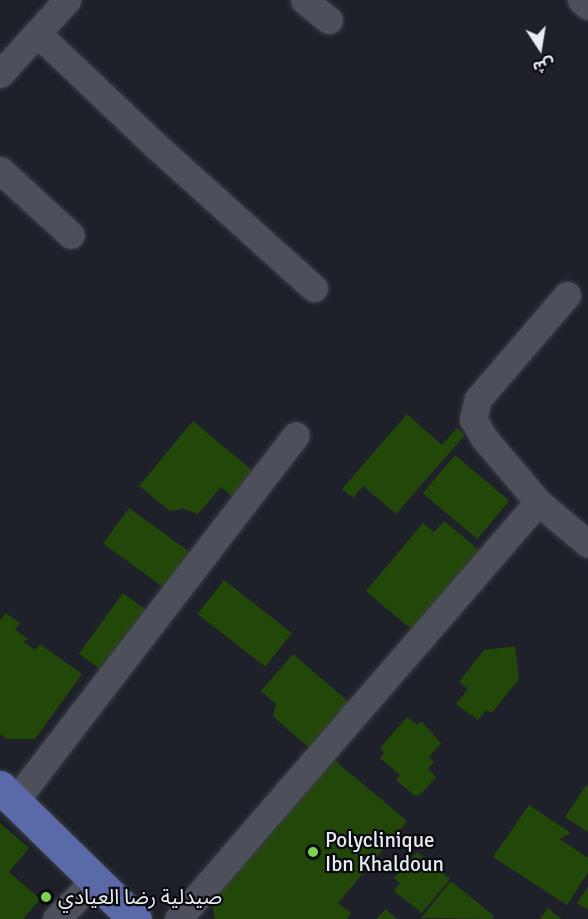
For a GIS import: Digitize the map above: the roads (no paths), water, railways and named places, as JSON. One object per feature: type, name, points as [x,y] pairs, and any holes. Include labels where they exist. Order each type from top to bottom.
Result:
[{"type":"main road","points":[[8,794],[135,919]]},
{"type":"street","points":[[304,0],[329,20]]},
{"type":"street","points":[[581,0],[588,6]]},
{"type":"street","points":[[0,74],[37,33],[56,4]]},
{"type":"street","points":[[37,33],[155,145],[314,288]]},
{"type":"street","points":[[0,170],[71,235]]},
{"type":"street","points":[[567,295],[478,399],[473,419],[484,438],[538,502],[588,544]]},
{"type":"street","points":[[8,794],[296,435]]},
{"type":"street","points":[[178,919],[538,502]]},
{"type":"street","points":[[56,919],[96,879]]},
{"type":"place","name":"Polyclinique Ibn Khaldoun","points":[[313,852]]},
{"type":"place","name":"صيدلية رضا العيادي","points":[[46,897]]}]
